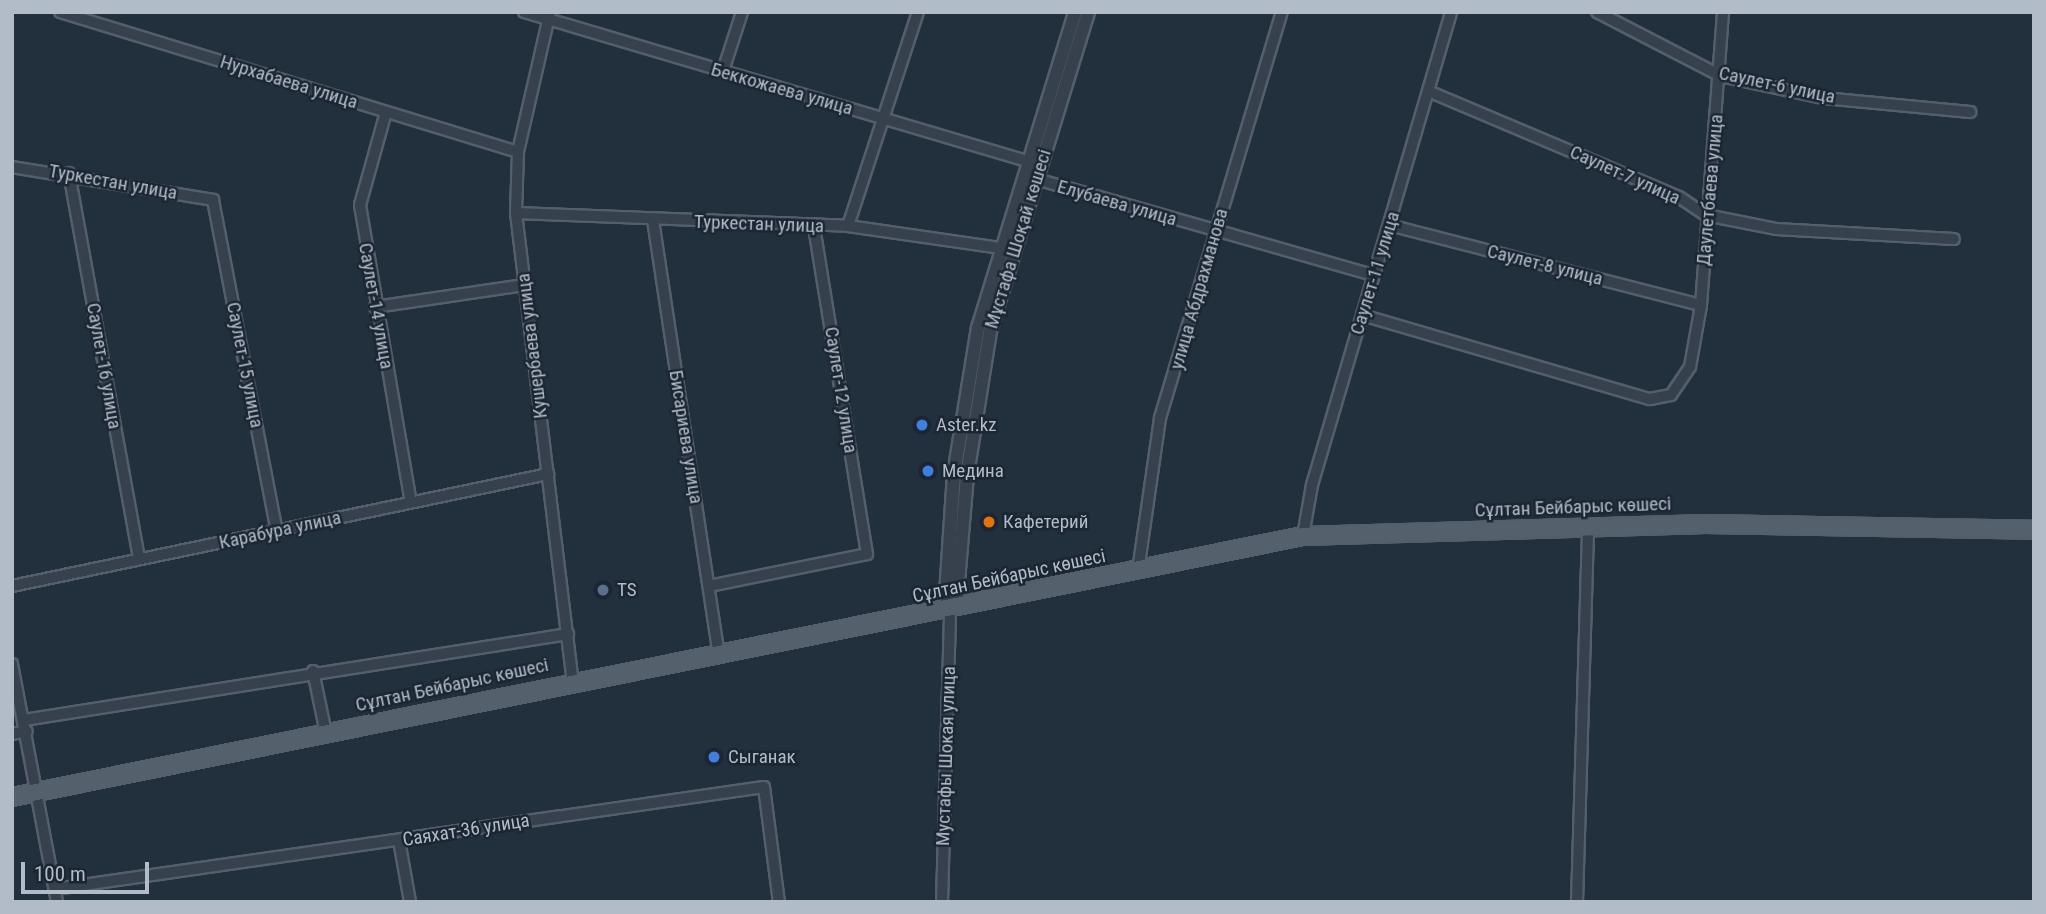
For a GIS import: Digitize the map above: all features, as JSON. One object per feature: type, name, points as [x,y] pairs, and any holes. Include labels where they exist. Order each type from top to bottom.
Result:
[{"type":"main road","name":"Сұлтан Бейбарыс көшесі","points":[[12,797],[573,682],[950,610],[1303,536],[1706,524],[2030,530]]},
{"type":"street","name":"Нурхабаева улица","points":[[60,12],[518,152]]},
{"type":"street","name":"Беккожаева улица","points":[[524,12],[549,16],[723,71],[1034,163]]},
{"type":"street","points":[[723,71],[742,12]]},
{"type":"street","points":[[848,226],[886,119],[918,12]]},
{"type":"street","name":"Мұстафа Шоқай көшесі","points":[[1034,163],[1075,12]]},
{"type":"street","name":"Мұстафа Шоқай көшесі","points":[[950,610],[946,594],[954,474],[978,328],[1001,248],[1088,12]]},
{"type":"street","name":"улица Абдрахманова","points":[[1138,570],[1153,450],[1215,232],[1282,12]]},
{"type":"street","name":"Саулет-11 улица","points":[[1303,536],[1312,485],[1451,12]]},
{"type":"street","name":"Саулет-6 улица","points":[[1597,12],[1721,76],[1823,98],[1969,112]]},
{"type":"street","name":"Даулетбаева улица","points":[[1362,315],[1650,399],[1671,395],[1690,368],[1701,305],[1706,215],[1721,76],[1723,12]]},
{"type":"street","name":"Кушербаева улица","points":[[549,16],[518,152],[516,213],[573,682]]},
{"type":"street","name":"Саулет-7 улица","points":[[1428,90],[1679,197],[1706,215],[1776,229],[1954,239]]},
{"type":"street","name":"Саулет-14 улица","points":[[386,112],[360,205],[375,307],[411,502]]},
{"type":"street","name":"Туркестан улица","points":[[12,167],[69,173],[214,200]]},
{"type":"street","name":"Саулет-16 улица","points":[[69,173],[139,559]]},
{"type":"street","name":"Мұстафа Шоқай көшесі","points":[[950,610],[957,594],[967,475],[990,331],[1029,177]]},
{"type":"street","name":"Елубаева улица","points":[[1029,177],[1373,275]]},
{"type":"street","name":"Саулет-15 улица","points":[[214,200],[277,531]]},
{"type":"street","name":"Туркестан улица","points":[[516,213],[848,226],[1001,248]]},
{"type":"street","name":"Бисариева улица","points":[[653,220],[719,654]]},
{"type":"street","name":"Саулет-12 улица","points":[[709,586],[867,554],[814,225]]},
{"type":"street","name":"Саулет-8 улица","points":[[1389,225],[1701,305]]},
{"type":"street","points":[[375,307],[524,285]]},
{"type":"street","name":"Карабура улица","points":[[12,586],[548,474]]},
{"type":"street","points":[[1577,902],[1588,527]]},
{"type":"street","name":"Мустафы Шокая улица","points":[[942,902],[950,610]]},
{"type":"street","points":[[12,734],[26,726],[313,671],[568,634]]},
{"type":"street","points":[[12,664],[26,726],[57,902]]},
{"type":"street","points":[[313,671],[326,733]]},
{"type":"street","name":"Саяхат-36 улица","points":[[55,888],[764,787],[779,902]]},
{"type":"street","points":[[399,840],[410,902]]},
{"type":"place","name":"Aster.kz","points":[[922,425]]},
{"type":"place","name":"Медина","points":[[928,471]]},
{"type":"place","name":"Кафетерий","points":[[989,522]]},
{"type":"place","name":"TS","points":[[603,590]]},
{"type":"place","name":"Сыганак","points":[[714,757]]}]
